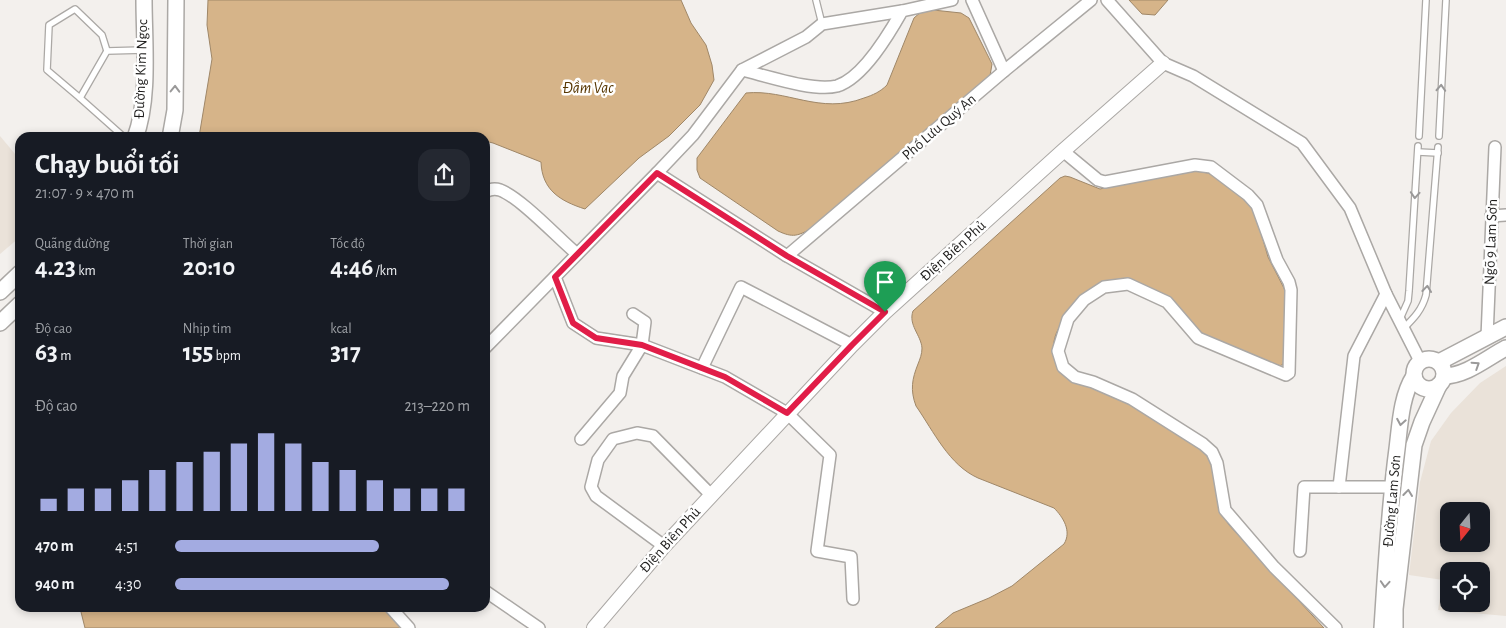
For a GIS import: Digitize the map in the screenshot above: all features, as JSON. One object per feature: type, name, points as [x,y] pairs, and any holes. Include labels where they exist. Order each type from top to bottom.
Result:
[{"type":"main road","name":"Đường Kim Ngọc","points":[[137,132],[140,123],[143,89],[144,0]]},
{"type":"main road","points":[[171,132],[175,110],[176,0]]},
{"type":"main road","points":[[0,292],[15,278]]},
{"type":"main road","points":[[0,323],[15,309]]},
{"type":"main road","points":[[1506,327],[1487,337],[1441,374],[1435,388],[1424,388],[1416,381],[1414,376],[1416,365],[1420,361],[1430,358],[1441,374],[1454,376],[1466,372],[1506,348]]},
{"type":"main road","name":"Đường Lam Sơn","points":[[1395,628],[1401,551],[1414,445],[1441,374]]},
{"type":"main road","name":"Đường Lam Sơn","points":[[1382,628],[1392,487],[1400,423],[1409,384],[1414,376]]},
{"type":"street","points":[[490,343],[693,135],[742,70],[806,37],[822,24],[902,12],[952,0]]},
{"type":"street","points":[[972,0],[1004,71]]},
{"type":"street","name":"Phố Lưu Quý An","points":[[787,256],[1004,71],[1091,0]]},
{"type":"street","points":[[1107,0],[1163,63],[1193,76],[1302,143],[1350,208],[1386,294],[1420,361]]},
{"type":"street","points":[[742,70],[811,87],[836,86],[850,79],[880,48],[902,12]]},
{"type":"street","name":"Điện Biên Phủ","points":[[594,628],[664,546],[787,413],[885,312],[1163,63]]},
{"type":"street","name":"Ngõ 9 Lam Sơn","points":[[1487,337],[1495,147]]},
{"type":"street","points":[[1063,151],[1098,180],[1106,182],[1203,165],[1211,167],[1248,195],[1257,205],[1277,260],[1292,290],[1289,373],[1286,374],[1198,338],[1168,302],[1128,284],[1104,287],[1084,300],[1068,319],[1058,351],[1063,367],[1074,377],[1093,382],[1132,399],[1203,444],[1212,452],[1217,463],[1225,510],[1274,567],[1336,628]]},
{"type":"street","points":[[657,173],[787,256],[885,312]]},
{"type":"street","points":[[490,190],[502,191],[519,203],[577,254]]},
{"type":"street","points":[[1491,216],[1506,215]]},
{"type":"street","points":[[555,277],[573,323],[596,338],[642,345],[725,377],[787,413],[830,455],[817,551],[851,557],[853,599]]},
{"type":"street","points":[[702,368],[741,287],[852,345]]},
{"type":"street","points":[[1339,487],[1354,356],[1386,294]]},
{"type":"street","points":[[581,439],[620,393],[623,376],[642,345],[645,322],[632,314]]},
{"type":"street","points":[[664,546],[596,496],[591,487],[598,460],[614,439],[637,433],[653,436],[711,495]]},
{"type":"street","points":[[1300,552],[1304,487],[1392,487]]},
{"type":"street","points":[[490,594],[539,628]]},
{"type":"street","points":[[395,612],[409,628]]},
{"type":"lane","points":[[816,0],[822,24]]},
{"type":"lane","points":[[1419,136],[1426,0]]},
{"type":"lane","points":[[1438,136],[1446,0]]},
{"type":"lane","points":[[80,98],[107,51],[102,35],[76,9],[49,25],[48,70],[118,132]]},
{"type":"lane","points":[[107,51],[144,50]]},
{"type":"lane","points":[[1418,149],[1438,150],[1426,295],[1423,306],[1418,314],[1401,325],[1410,291],[1418,149]]},
{"type":"shaded area","points":[[0,136],[15,154],[15,241],[0,254]]},
{"type":"shaded area","points":[[1506,366],[1506,616],[1461,612],[1490,612],[1490,562],[1440,562],[1440,580],[1409,575],[1420,482],[1431,441],[1451,413],[1480,383]]},
{"type":"water","name":"Đầm Vạc","points":[[208,0],[681,0],[691,23],[706,45],[714,80],[700,105],[669,136],[639,158],[585,209],[560,198],[554,193],[545,180],[541,162],[490,142],[490,132],[200,132],[212,59],[207,25]]},
{"type":"water","points":[[1129,0],[1168,0],[1155,15],[1142,14]]},
{"type":"water","points":[[933,10],[961,13],[969,18],[992,64],[990,76],[812,228],[795,235],[788,235],[778,231],[700,178],[697,170],[697,158],[746,93],[776,94],[818,103],[833,104],[848,103],[864,98],[882,90],[887,85],[914,18],[922,11]]},
{"type":"water","points":[[1196,171],[1214,176],[1244,199],[1255,212],[1268,257],[1287,294],[1286,362],[1280,366],[1199,333],[1178,308],[1119,280],[1063,323],[1055,337],[1054,353],[1059,368],[1069,379],[1122,400],[1198,445],[1210,460],[1215,476],[1218,502],[1229,525],[1324,628],[935,628],[953,613],[1012,586],[1064,544],[1067,529],[1054,508],[978,478],[959,465],[943,447],[916,406],[913,395],[913,380],[922,348],[912,321],[913,311],[1060,178],[1070,177],[1100,189]]},
{"type":"water","points":[[81,612],[389,612],[405,628],[85,628]]},
{"type":"route","points":[[657,173],[787,256],[885,312],[787,413],[725,377],[642,345],[596,338],[573,323],[555,277],[657,173]]}]
